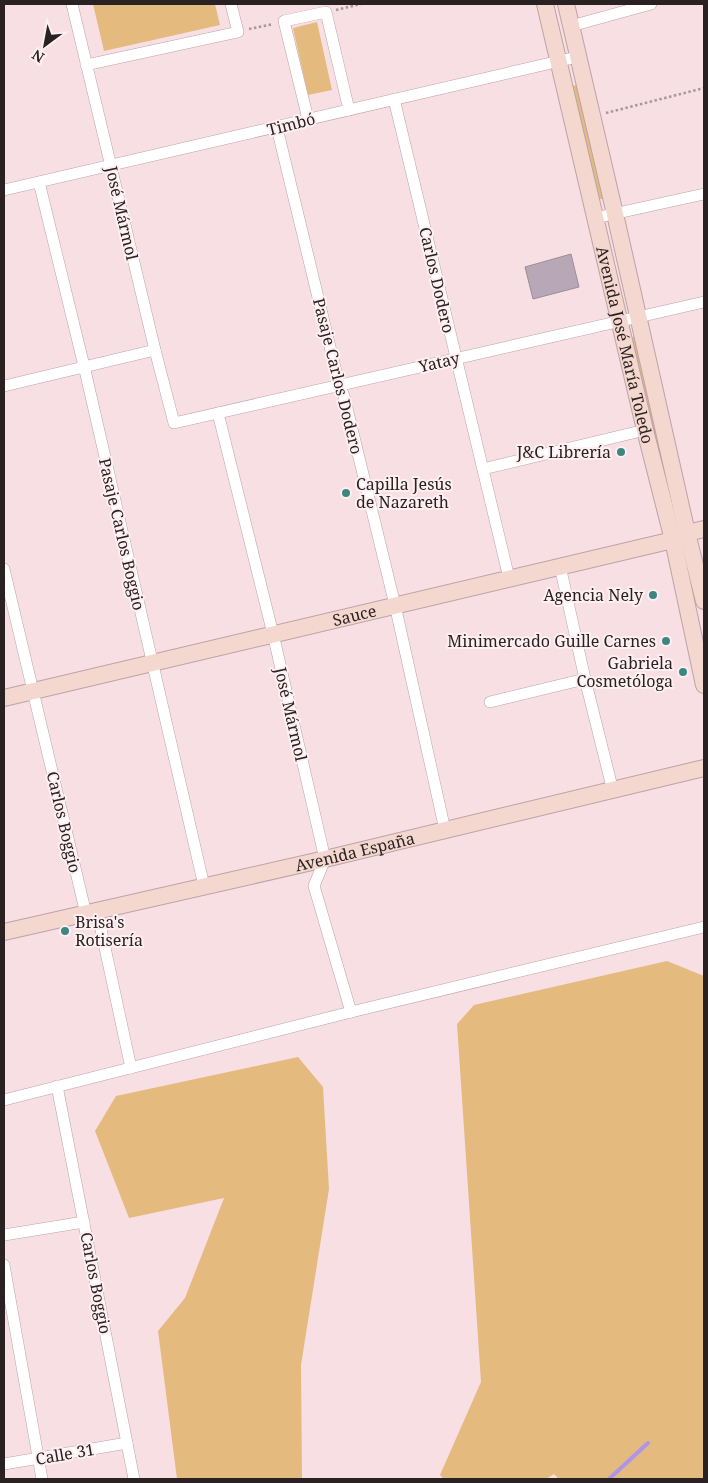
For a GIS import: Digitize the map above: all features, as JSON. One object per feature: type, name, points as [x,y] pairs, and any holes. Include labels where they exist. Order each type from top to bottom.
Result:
[{"type":"main road","name":"Avenida José María Toledo","points":[[545,4],[645,430],[704,601]]},
{"type":"main road","name":"Avenida José María Toledo","points":[[566,4],[639,317],[680,536],[704,685]]},
{"type":"main road","name":"Sauce","points":[[4,698],[560,566],[704,529]]},
{"type":"main road","name":"Avenida España","points":[[4,932],[613,791],[704,768]]},
{"type":"street","name":"José Mármol","points":[[72,4],[174,423]]},
{"type":"street","points":[[86,65],[238,32],[231,4]]},
{"type":"street","points":[[571,26],[651,4]]},
{"type":"street","points":[[308,119],[284,21],[326,12],[349,110]]},
{"type":"street","name":"Timbó","points":[[4,190],[277,128],[308,119],[577,56]]},
{"type":"street","name":"Carlos Dodero","points":[[394,99],[509,578]]},
{"type":"street","name":"Pasaje Carlos Dodero","points":[[277,128],[395,605],[445,830]]},
{"type":"street","name":"Pasaje Carlos Boggio","points":[[39,182],[84,366],[204,886]]},
{"type":"street","points":[[595,218],[704,194]]},
{"type":"street","name":"Yatay","points":[[174,423],[704,302]]},
{"type":"street","points":[[4,386],[155,350]]},
{"type":"street","name":"José Mármol","points":[[218,413],[273,634],[325,858]]},
{"type":"street","points":[[483,469],[645,430]]},
{"type":"street","points":[[560,566],[585,679],[613,791]]},
{"type":"street","name":"Carlos Boggio","points":[[4,569],[86,914],[99,920],[131,1068]]},
{"type":"street","points":[[490,702],[585,679]]},
{"type":"street","points":[[325,858],[314,886],[351,1012]]},
{"type":"street","points":[[4,1100],[351,1012],[704,927]]},
{"type":"street","name":"Carlos Boggio","points":[[57,1086],[134,1479]]},
{"type":"street","points":[[4,1235],[84,1222]]},
{"type":"street","points":[[4,1265],[42,1479]]},
{"type":"street","name":"Calle 31","points":[[4,1464],[127,1444]]},
{"type":"path","points":[[326,12],[361,4]]},
{"type":"path","points":[[238,32],[284,21]]},
{"type":"path","points":[[593,116],[704,88]]},
{"type":"shaded area","points":[[93,4],[215,4],[220,25],[104,51]]},
{"type":"shaded area","points":[[317,22],[332,90],[308,95],[293,28]]},
{"type":"shaded area","points":[[577,85],[604,199],[598,199],[571,86]]},
{"type":"shaded area","points":[[635,336],[679,518],[673,520],[630,338]]},
{"type":"shaded area","points":[[667,961],[704,976],[704,1479],[559,1479],[554,1474],[546,1479],[444,1479],[440,1475],[481,1382],[457,1024],[474,1005]]},
{"type":"shaded area","points":[[298,1057],[323,1087],[329,1189],[301,1365],[302,1479],[177,1479],[158,1331],[185,1298],[224,1198],[129,1218],[95,1131],[116,1096]]},
{"type":"building","points":[[571,254],[579,287],[533,299],[525,267]]},
{"type":"waterway","points":[[609,1479],[648,1443]]},
{"type":"place","name":"J&C Librería","points":[[621,452]]},
{"type":"place","name":"Capilla Jesús de Nazareth","points":[[346,493]]},
{"type":"place","name":"Agencia Nely","points":[[653,595]]},
{"type":"place","name":"Minimercado Guille Carnes","points":[[666,641]]},
{"type":"place","name":"Gabriela Cosmetóloga","points":[[683,672]]},
{"type":"place","name":"Brisa's Rotisería","points":[[65,931]]}]
